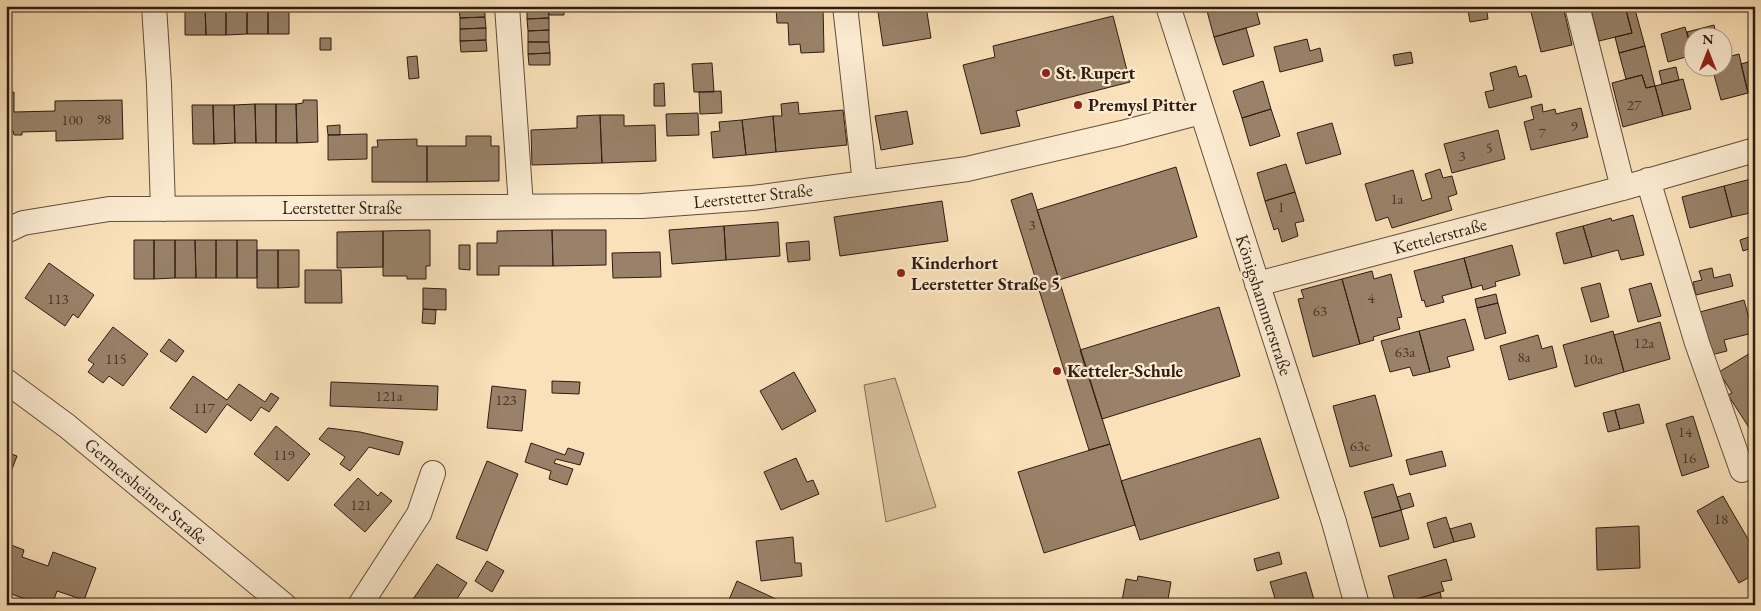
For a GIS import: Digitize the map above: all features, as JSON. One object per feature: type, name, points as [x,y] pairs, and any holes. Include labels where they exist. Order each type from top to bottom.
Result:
[{"type":"street","points":[[154,6],[159,84],[163,209]]},
{"type":"street","points":[[506,6],[521,206]]},
{"type":"street","points":[[845,6],[865,183]]},
{"type":"street","name":"Königshammerstraße","points":[[1168,6],[1331,513],[1357,605]]},
{"type":"street","points":[[1577,6],[1623,188]]},
{"type":"street","name":"Leerstetter Straße","points":[[6,231],[23,223],[108,209],[651,205],[752,198],[967,168],[1122,133],[1201,112]]},
{"type":"street","name":"Kettelerstraße","points":[[1257,284],[1623,188],[1755,150]]},
{"type":"street","points":[[1648,180],[1696,343],[1742,470]]},
{"type":"street","name":"Germersheimer Straße","points":[[6,381],[67,426],[284,605]]},
{"type":"street","points":[[360,605],[419,514],[433,473]]},
{"type":"shaded area","points":[[895,378],[936,507],[886,522],[864,385]]},
{"type":"building","points":[[185,6],[205,6],[206,35],[185,35]]},
{"type":"building","points":[[205,6],[226,6],[226,35],[206,35]]},
{"type":"building","points":[[226,6],[247,6],[247,34],[226,35]]},
{"type":"building","points":[[247,6],[268,6],[268,34],[247,34]]},
{"type":"building","points":[[268,6],[289,6],[289,34],[268,34]]},
{"type":"building","points":[[459,6],[485,6],[485,17],[460,18]]},
{"type":"building","points":[[548,6],[564,6],[564,15],[549,15]]},
{"type":"building","points":[[548,6],[549,18],[527,19],[527,7]]},
{"type":"building","points":[[795,6],[823,6],[824,52],[801,53],[800,44],[789,45],[788,23],[777,23],[776,8],[795,8]]},
{"type":"building","points":[[926,6],[931,38],[883,46],[878,12]]},
{"type":"building","points":[[1222,6],[1255,6],[1260,24],[1214,37],[1207,11]]},
{"type":"building","points":[[1457,6],[1486,6],[1488,19],[1470,22],[1468,10],[1458,12]]},
{"type":"building","points":[[1554,6],[1563,6],[1572,45],[1541,52],[1531,12]]},
{"type":"building","points":[[1590,6],[1625,6],[1632,33],[1599,41]]},
{"type":"building","points":[[1634,6],[1645,46],[1619,53],[1615,37],[1632,33],[1625,7]]},
{"type":"building","name":"St. Rupert","points":[[1113,16],[1130,82],[1016,111],[1020,126],[981,134],[963,65],[995,57],[993,46]]},
{"type":"building","points":[[485,17],[486,28],[460,29],[460,18]]},
{"type":"building","points":[[549,18],[549,30],[528,31],[527,19]]},
{"type":"building","points":[[1714,25],[1715,28],[1702,28]]},
{"type":"building","points":[[1685,27],[1684,58],[1668,62],[1661,34]]},
{"type":"building","points":[[486,28],[486,40],[460,41],[460,29]]},
{"type":"building","points":[[1246,28],[1254,56],[1223,65],[1214,37]]},
{"type":"building","points":[[549,30],[549,42],[528,42],[528,31]]},
{"type":"building","points":[[320,38],[331,38],[331,50],[320,50]]},
{"type":"building","points":[[1307,39],[1310,51],[1320,48],[1323,61],[1280,72],[1274,47]]},
{"type":"building","points":[[486,40],[487,51],[461,52],[460,41]]},
{"type":"building","points":[[528,42],[549,42],[550,53],[528,54]]},
{"type":"building","points":[[1645,46],[1655,86],[1646,88],[1642,75],[1626,79],[1619,53]]},
{"type":"building","points":[[1411,52],[1413,63],[1395,66],[1393,55]]},
{"type":"building","points":[[550,53],[550,65],[529,65],[528,54]]},
{"type":"building","points":[[1739,54],[1748,93],[1721,100],[1715,78],[1734,78],[1734,55]]},
{"type":"building","points":[[417,56],[419,78],[409,79],[407,57]]},
{"type":"building","points":[[1755,60],[1755,91],[1748,93],[1741,64]]},
{"type":"building","points":[[712,63],[714,92],[694,92],[692,64]]},
{"type":"building","points":[[1516,66],[1519,77],[1526,75],[1532,97],[1489,108],[1485,92],[1494,90],[1490,73]]},
{"type":"building","points":[[1676,67],[1679,80],[1662,84],[1659,71]]},
{"type":"building","points":[[1642,75],[1646,88],[1655,86],[1663,116],[1623,127],[1612,83]]},
{"type":"building","points":[[1683,79],[1691,109],[1663,116],[1655,86]]},
{"type":"building","points":[[1263,81],[1271,109],[1242,118],[1233,91]]},
{"type":"building","points":[[664,83],[665,106],[654,106],[654,84]]},
{"type":"building","points":[[721,91],[722,113],[700,114],[699,92]]},
{"type":"building","points":[[14,92],[14,112],[55,111],[55,101],[122,100],[123,139],[56,141],[56,131],[22,132],[22,135],[14,135],[13,131],[6,132],[6,93]]},
{"type":"building","points":[[303,100],[317,100],[318,142],[297,143],[296,104],[303,103]]},
{"type":"building","points":[[798,102],[799,114],[843,110],[847,145],[776,152],[773,116],[782,116],[781,104]]},
{"type":"building","points":[[255,104],[276,104],[276,143],[256,143]]},
{"type":"building","points":[[255,104],[256,143],[235,143],[234,105]]},
{"type":"building","points":[[276,104],[296,104],[297,143],[276,143]]},
{"type":"building","points":[[1542,104],[1543,112],[1555,109],[1556,114],[1581,108],[1588,137],[1531,150],[1524,122],[1534,119],[1531,107]]},
{"type":"building","points":[[192,105],[213,105],[214,144],[193,144]]},
{"type":"building","points":[[213,105],[234,105],[235,143],[214,144]]},
{"type":"building","points":[[1271,109],[1280,136],[1250,146],[1242,118]]},
{"type":"building","points":[[907,111],[913,144],[881,150],[875,116]]},
{"type":"building","points":[[698,113],[699,135],[667,136],[666,114]]},
{"type":"building","points":[[600,115],[624,115],[624,126],[655,125],[656,161],[602,163]]},
{"type":"building","points":[[600,115],[602,163],[532,165],[531,130],[577,128],[577,116]]},
{"type":"building","points":[[773,116],[776,152],[746,155],[742,120]]},
{"type":"building","points":[[742,120],[746,155],[713,158],[711,132],[720,131],[719,122]]},
{"type":"building","points":[[1332,123],[1341,154],[1306,164],[1297,133]]},
{"type":"building","points":[[340,125],[340,135],[328,135],[327,126]]},
{"type":"building","points":[[1498,130],[1505,159],[1452,173],[1444,144]]},
{"type":"building","points":[[367,134],[367,159],[328,160],[328,135]]},
{"type":"building","points":[[466,136],[491,136],[491,146],[499,146],[499,181],[427,182],[427,146],[466,146]]},
{"type":"building","points":[[417,139],[417,146],[427,146],[427,182],[372,182],[372,147],[378,147],[377,140]]},
{"type":"building","points":[[1286,164],[1295,192],[1265,201],[1257,173]]},
{"type":"building","points":[[1176,167],[1197,237],[1059,280],[1037,210]]},
{"type":"building","points":[[1440,169],[1443,178],[1452,176],[1457,194],[1448,197],[1452,210],[1392,228],[1388,217],[1376,221],[1365,184],[1413,170],[1422,201],[1432,198],[1425,174]]},
{"type":"building","points":[[1755,178],[1755,212],[1732,217],[1724,186]]},
{"type":"building","points":[[1724,186],[1732,217],[1690,228],[1682,197]]},
{"type":"building","points":[[1295,192],[1304,221],[1295,223],[1298,236],[1282,242],[1278,228],[1274,230],[1265,201]]},
{"type":"building","points":[[1032,193],[1110,444],[1089,450],[1011,200]]},
{"type":"building","points":[[942,201],[948,241],[840,256],[834,217]]},
{"type":"building","points":[[1633,215],[1644,255],[1621,260],[1618,250],[1592,257],[1583,226],[1611,218],[1612,221]]},
{"type":"building","points":[[778,222],[780,256],[726,260],[724,226]]},
{"type":"building","points":[[724,226],[726,260],[672,264],[669,230]]},
{"type":"building","points":[[1583,226],[1592,257],[1564,264],[1556,233]]},
{"type":"building","points":[[430,230],[430,266],[426,266],[426,279],[407,279],[407,276],[383,276],[383,231]]},
{"type":"building","points":[[552,230],[553,266],[499,266],[499,275],[477,275],[477,243],[497,243],[497,231]]},
{"type":"building","points":[[552,230],[606,230],[606,265],[553,266]]},
{"type":"building","points":[[383,231],[383,267],[337,268],[337,232]]},
{"type":"building","points":[[1755,235],[1755,247],[1743,251],[1740,240]]},
{"type":"building","points":[[134,240],[154,240],[154,279],[134,279]]},
{"type":"building","points":[[154,240],[175,240],[175,278],[154,279]]},
{"type":"building","points":[[175,240],[195,240],[196,278],[175,278]]},
{"type":"building","points":[[195,240],[216,240],[216,278],[196,278]]},
{"type":"building","points":[[216,240],[237,240],[237,278],[216,278]]},
{"type":"building","points":[[237,240],[257,240],[257,278],[237,278]]},
{"type":"building","points":[[809,241],[810,260],[788,262],[786,243]]},
{"type":"building","points":[[459,245],[470,245],[470,270],[459,269]]},
{"type":"building","points":[[1512,245],[1520,275],[1495,282],[1496,286],[1483,290],[1482,285],[1472,288],[1464,258]]},
{"type":"building","points":[[257,250],[278,250],[278,288],[257,288]]},
{"type":"building","points":[[278,250],[299,250],[299,287],[278,288]]},
{"type":"building","points":[[660,252],[661,277],[613,278],[612,253]]},
{"type":"building","points":[[1464,258],[1472,288],[1442,296],[1444,302],[1426,307],[1424,300],[1422,301],[1414,271]]},
{"type":"building","points":[[49,263],[94,295],[78,318],[73,314],[65,326],[25,298]]},
{"type":"building","points":[[1712,268],[1714,278],[1730,274],[1733,286],[1696,295],[1693,282],[1702,280],[1699,271]]},
{"type":"building","points":[[305,270],[341,270],[342,303],[305,303]]},
{"type":"building","points":[[1372,271],[1374,279],[1391,274],[1402,317],[1397,318],[1400,329],[1373,337],[1374,340],[1360,344],[1342,279]]},
{"type":"building","points":[[1342,279],[1360,344],[1313,357],[1298,299],[1304,298],[1301,290]]},
{"type":"building","points":[[1600,283],[1609,317],[1591,322],[1581,288]]},
{"type":"building","points":[[1651,283],[1661,316],[1638,322],[1629,289]]},
{"type":"building","points":[[423,288],[446,289],[446,310],[423,309]]},
{"type":"building","points":[[1496,294],[1498,303],[1477,308],[1475,299]]},
{"type":"building","points":[[1744,300],[1753,333],[1724,340],[1727,351],[1711,355],[1700,312]]},
{"type":"building","points":[[1498,303],[1506,333],[1485,339],[1477,308]]},
{"type":"building","points":[[1219,307],[1240,376],[1102,419],[1080,350]]},
{"type":"building","points":[[423,309],[436,310],[435,324],[422,323]]},
{"type":"building","points":[[1465,319],[1474,350],[1447,357],[1450,367],[1430,372],[1419,331]]},
{"type":"building","points":[[1660,322],[1670,359],[1624,372],[1614,335]]},
{"type":"building","points":[[113,327],[148,354],[123,386],[109,376],[103,383],[88,372],[94,364],[88,360]]},
{"type":"building","points":[[1419,331],[1430,372],[1413,376],[1410,367],[1390,372],[1381,341]]},
{"type":"building","points":[[1613,331],[1624,372],[1575,387],[1563,345]]},
{"type":"building","points":[[1538,335],[1542,349],[1552,346],[1557,367],[1509,380],[1500,346]]},
{"type":"building","points":[[169,339],[184,351],[176,362],[160,351]]},
{"type":"building","points":[[1752,352],[1755,357],[1755,437],[1728,395],[1732,393],[1719,372]]},
{"type":"building","points":[[794,372],[816,411],[782,430],[760,391]]},
{"type":"building","points":[[193,376],[227,400],[239,384],[265,402],[271,393],[279,398],[269,412],[261,407],[251,421],[227,404],[206,433],[170,408]]},
{"type":"building","points":[[552,381],[580,382],[579,394],[552,393]]},
{"type":"building","points":[[331,382],[438,386],[437,410],[330,406]]},
{"type":"building","points":[[492,386],[526,390],[522,431],[487,428]]},
{"type":"building","points":[[1375,395],[1392,456],[1350,467],[1333,406]]},
{"type":"building","points":[[1639,404],[1644,423],[1620,429],[1615,410]]},
{"type":"building","points":[[1615,410],[1620,429],[1608,432],[1603,413]]},
{"type":"building","points":[[1693,416],[1709,467],[1682,476],[1666,424]]},
{"type":"building","points":[[276,426],[310,454],[288,481],[254,454]]},
{"type":"building","points":[[328,428],[360,432],[403,442],[399,455],[369,447],[350,471],[340,464],[345,457],[319,439]]},
{"type":"building","points":[[1260,438],[1279,498],[1140,540],[1121,481]]},
{"type":"building","points":[[531,443],[565,455],[568,448],[584,453],[580,465],[556,459],[554,463],[573,469],[567,485],[549,479],[551,471],[525,462]]},
{"type":"building","points":[[1110,444],[1135,525],[1044,553],[1018,472]]},
{"type":"building","points":[[1442,451],[1446,466],[1410,475],[1406,460]]},
{"type":"building","points":[[6,452],[17,456],[6,485]]},
{"type":"building","points":[[796,458],[807,482],[813,480],[819,494],[781,510],[764,472]]},
{"type":"building","points":[[487,461],[518,474],[487,551],[456,538]]},
{"type":"building","points":[[358,478],[378,496],[381,492],[392,501],[365,532],[334,505]]},
{"type":"building","points":[[1393,484],[1401,510],[1372,518],[1364,492]]},
{"type":"building","points":[[1410,493],[1414,506],[1401,510],[1397,497]]},
{"type":"building","points":[[1723,496],[1755,551],[1755,574],[1739,583],[1697,511]]},
{"type":"building","points":[[1401,510],[1409,539],[1380,547],[1372,518]]},
{"type":"building","points":[[1446,517],[1454,542],[1434,548],[1427,523]]},
{"type":"building","points":[[1471,523],[1475,537],[1454,542],[1450,529]]},
{"type":"building","points":[[1639,526],[1640,568],[1597,570],[1596,528]]},
{"type":"building","points":[[793,537],[795,563],[801,563],[802,576],[761,581],[756,541]]},
{"type":"building","points":[[6,543],[24,550],[22,557],[48,566],[53,552],[96,568],[84,600],[57,591],[52,605],[42,605],[6,592],[9,583],[6,582]]},
{"type":"building","points":[[1279,552],[1282,564],[1257,571],[1254,559]]},
{"type":"building","points":[[1446,559],[1452,580],[1441,582],[1444,591],[1396,605],[1388,576]]},
{"type":"building","points":[[487,561],[504,571],[492,592],[475,581]]},
{"type":"building","points":[[437,564],[467,583],[453,605],[409,605]]},
{"type":"building","points":[[1306,572],[1315,603],[1310,605],[1277,605],[1270,582]]},
{"type":"building","points":[[1138,576],[1171,582],[1167,605],[1140,605],[1122,601],[1126,579],[1137,581]]},
{"type":"building","points":[[737,581],[789,605],[734,605],[728,602]]},
{"type":"building","points":[[1440,592],[1443,605],[1396,605],[1427,596]]},
{"type":"place","name":"St. Rupert","points":[[1046,73]]},
{"type":"place","name":"Premysl Pitter","points":[[1078,105]]},
{"type":"place","name":"Kinderhort Leerstetter Straße 5","points":[[901,273]]},
{"type":"place","name":"Ketteler-Schule","points":[[1057,371]]}]
